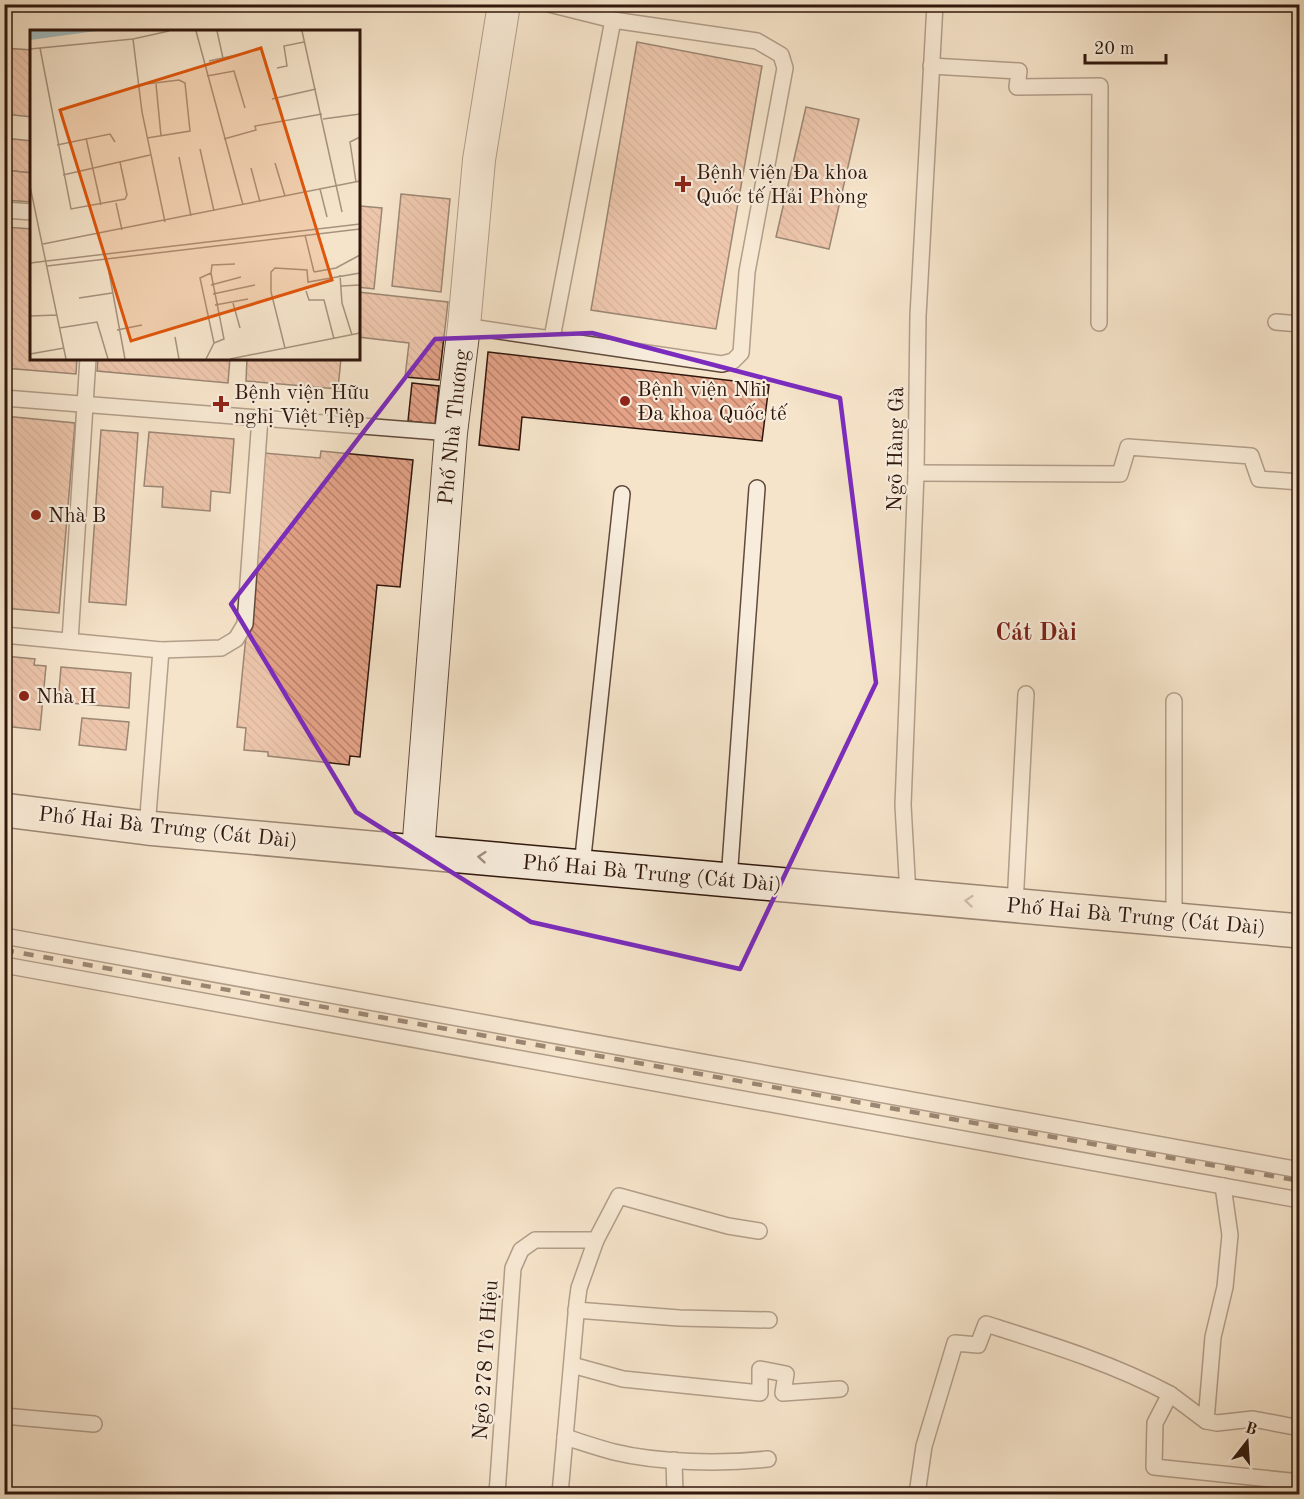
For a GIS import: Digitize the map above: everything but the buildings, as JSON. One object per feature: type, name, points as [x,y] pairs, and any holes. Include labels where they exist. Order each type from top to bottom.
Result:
[{"type":"main road","name":"Phố Hai Bà Trưng (Cát Dài)","points":[[4,810],[147,828],[1299,931]]},
{"type":"street","name":"Phố Nhà Thương","points":[[418,852],[451,433],[464,326],[479,160],[504,4]]},
{"type":"lane","points":[[464,326],[722,364],[733,362],[741,353],[747,272],[785,68],[781,55],[757,41],[613,20],[549,4]]},
{"type":"lane","name":"Ngõ Hàng Gà","points":[[908,895],[903,806],[916,473],[918,316],[935,4]]},
{"type":"lane","points":[[552,338],[613,20]]},
{"type":"lane","points":[[931,66],[1019,70],[1017,87],[1100,86],[1099,323]]},
{"type":"lane","points":[[4,210],[30,212]]},
{"type":"lane","points":[[1276,322],[1299,324]]},
{"type":"lane","points":[[70,641],[88,360]]},
{"type":"lane","points":[[4,398],[451,433]]},
{"type":"lane","points":[[4,635],[161,650],[221,648],[236,639],[244,624],[260,418]]},
{"type":"lane","points":[[916,473],[1120,474],[1128,447],[1251,456],[1259,479],[1299,482]]},
{"type":"lane","points":[[729,880],[757,488]]},
{"type":"lane","points":[[582,866],[622,494]]},
{"type":"lane","points":[[147,828],[161,650]]},
{"type":"lane","points":[[1015,905],[1026,694]]},
{"type":"lane","points":[[1174,701],[1174,920]]},
{"type":"lane","points":[[4,936],[1299,1170]]},
{"type":"lane","points":[[4,965],[1299,1200]]},
{"type":"lane","points":[[1206,1421],[1213,1337],[1225,1287],[1230,1235],[1223,1186]]},
{"type":"lane","points":[[560,1494],[579,1288],[596,1240],[620,1196],[728,1226],[759,1231]]},
{"type":"lane","name":"Ngõ 278 Tô Hiệu","points":[[497,1494],[513,1268],[521,1250],[535,1240],[596,1240]]},
{"type":"lane","points":[[576,1310],[679,1318],[769,1320]]},
{"type":"lane","points":[[918,1494],[924,1446],[955,1342],[978,1345],[986,1324],[1080,1354],[1147,1381],[1170,1394],[1206,1421],[1216,1423],[1253,1419],[1299,1428]]},
{"type":"lane","points":[[572,1365],[623,1379],[760,1393],[760,1369],[786,1374],[783,1393],[840,1389]]},
{"type":"lane","points":[[1170,1394],[1155,1423],[1154,1467],[1299,1482]]},
{"type":"lane","points":[[4,1416],[94,1424]]},
{"type":"lane","points":[[565,1437],[616,1452],[674,1460],[736,1463],[768,1459]]},
{"type":"lane","points":[[674,1460],[675,1494]]},
{"type":"highlighted area","points":[[592,333],[840,398],[876,683],[740,969],[531,922],[356,812],[231,604],[435,339]]},
{"type":"railway","points":[[4,950],[1300,1181]]},
{"type":"place","name":"Bệnh viện Đa khoa Quốc tế Hải Phòng","points":[[683,184]]},
{"type":"place","name":"Bệnh viện Nhi Đa khoa Quốc tế","points":[[625,401]]},
{"type":"place","name":"Bệnh viện Hữu nghị Việt Tiệp","points":[[221,404]]},
{"type":"place","name":"Nhà B","points":[[36,515]]},
{"type":"place","name":"Nhà H","points":[[24,696]]},
{"type":"district","name":"Cát Dài","points":[[1036,632]]}]
